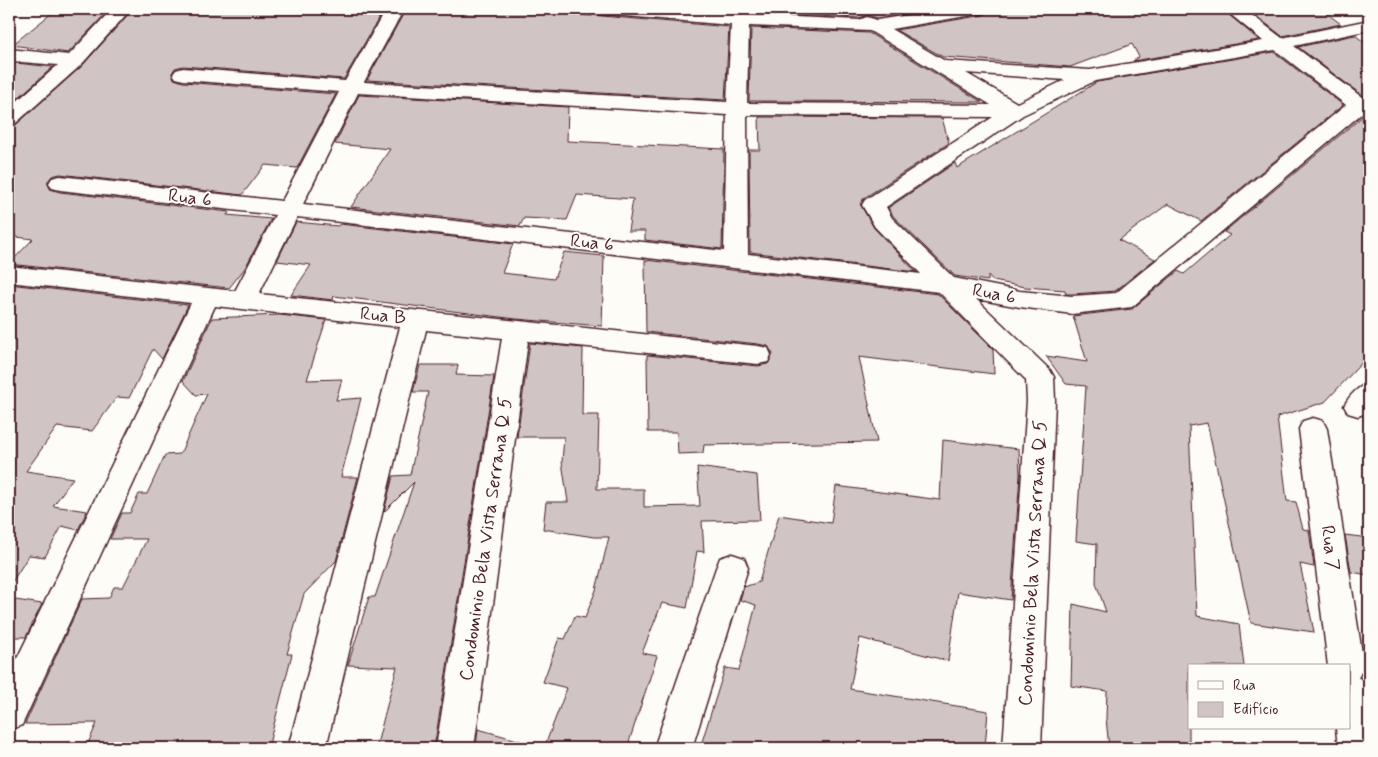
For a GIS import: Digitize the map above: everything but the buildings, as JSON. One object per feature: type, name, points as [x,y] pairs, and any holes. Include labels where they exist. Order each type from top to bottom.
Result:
[{"type":"street","points":[[9,119],[74,61],[122,9]]},
{"type":"street","points":[[243,300],[351,88],[395,9]]},
{"type":"street","points":[[602,9],[742,14],[874,26],[978,9]]},
{"type":"street","points":[[843,9],[943,66],[1016,111]]},
{"type":"street","points":[[1233,9],[1364,104]]},
{"type":"street","points":[[736,259],[737,110],[742,14]]},
{"type":"street","points":[[943,66],[1090,76],[1279,44],[1369,25]]},
{"type":"street","points":[[9,55],[74,61]]},
{"type":"street","points":[[183,74],[351,88],[737,110],[1016,111]]},
{"type":"street","points":[[948,285],[884,222],[873,205],[1016,111],[1090,76]]},
{"type":"street","name":"Rua 6","points":[[60,183],[736,259],[948,285],[1020,299],[1072,305],[1123,301],[1364,104]]},
{"type":"street","name":"Rua B","points":[[9,274],[415,320],[758,355]]},
{"type":"street","name":"Condominio Bela Vista Serrana Q 5","points":[[948,285],[1040,377],[1041,402],[1022,748]]},
{"type":"street","points":[[9,713],[207,296]]},
{"type":"street","points":[[307,748],[415,320]]},
{"type":"street","name":"Condominio Bela Vista Serrana Q 5","points":[[455,748],[516,330]]},
{"type":"street","name":"Rua 7","points":[[1313,429],[1346,664]]},
{"type":"street","points":[[673,748],[732,568]]},
{"type":"street","points":[[1350,698],[1357,748]]}]
